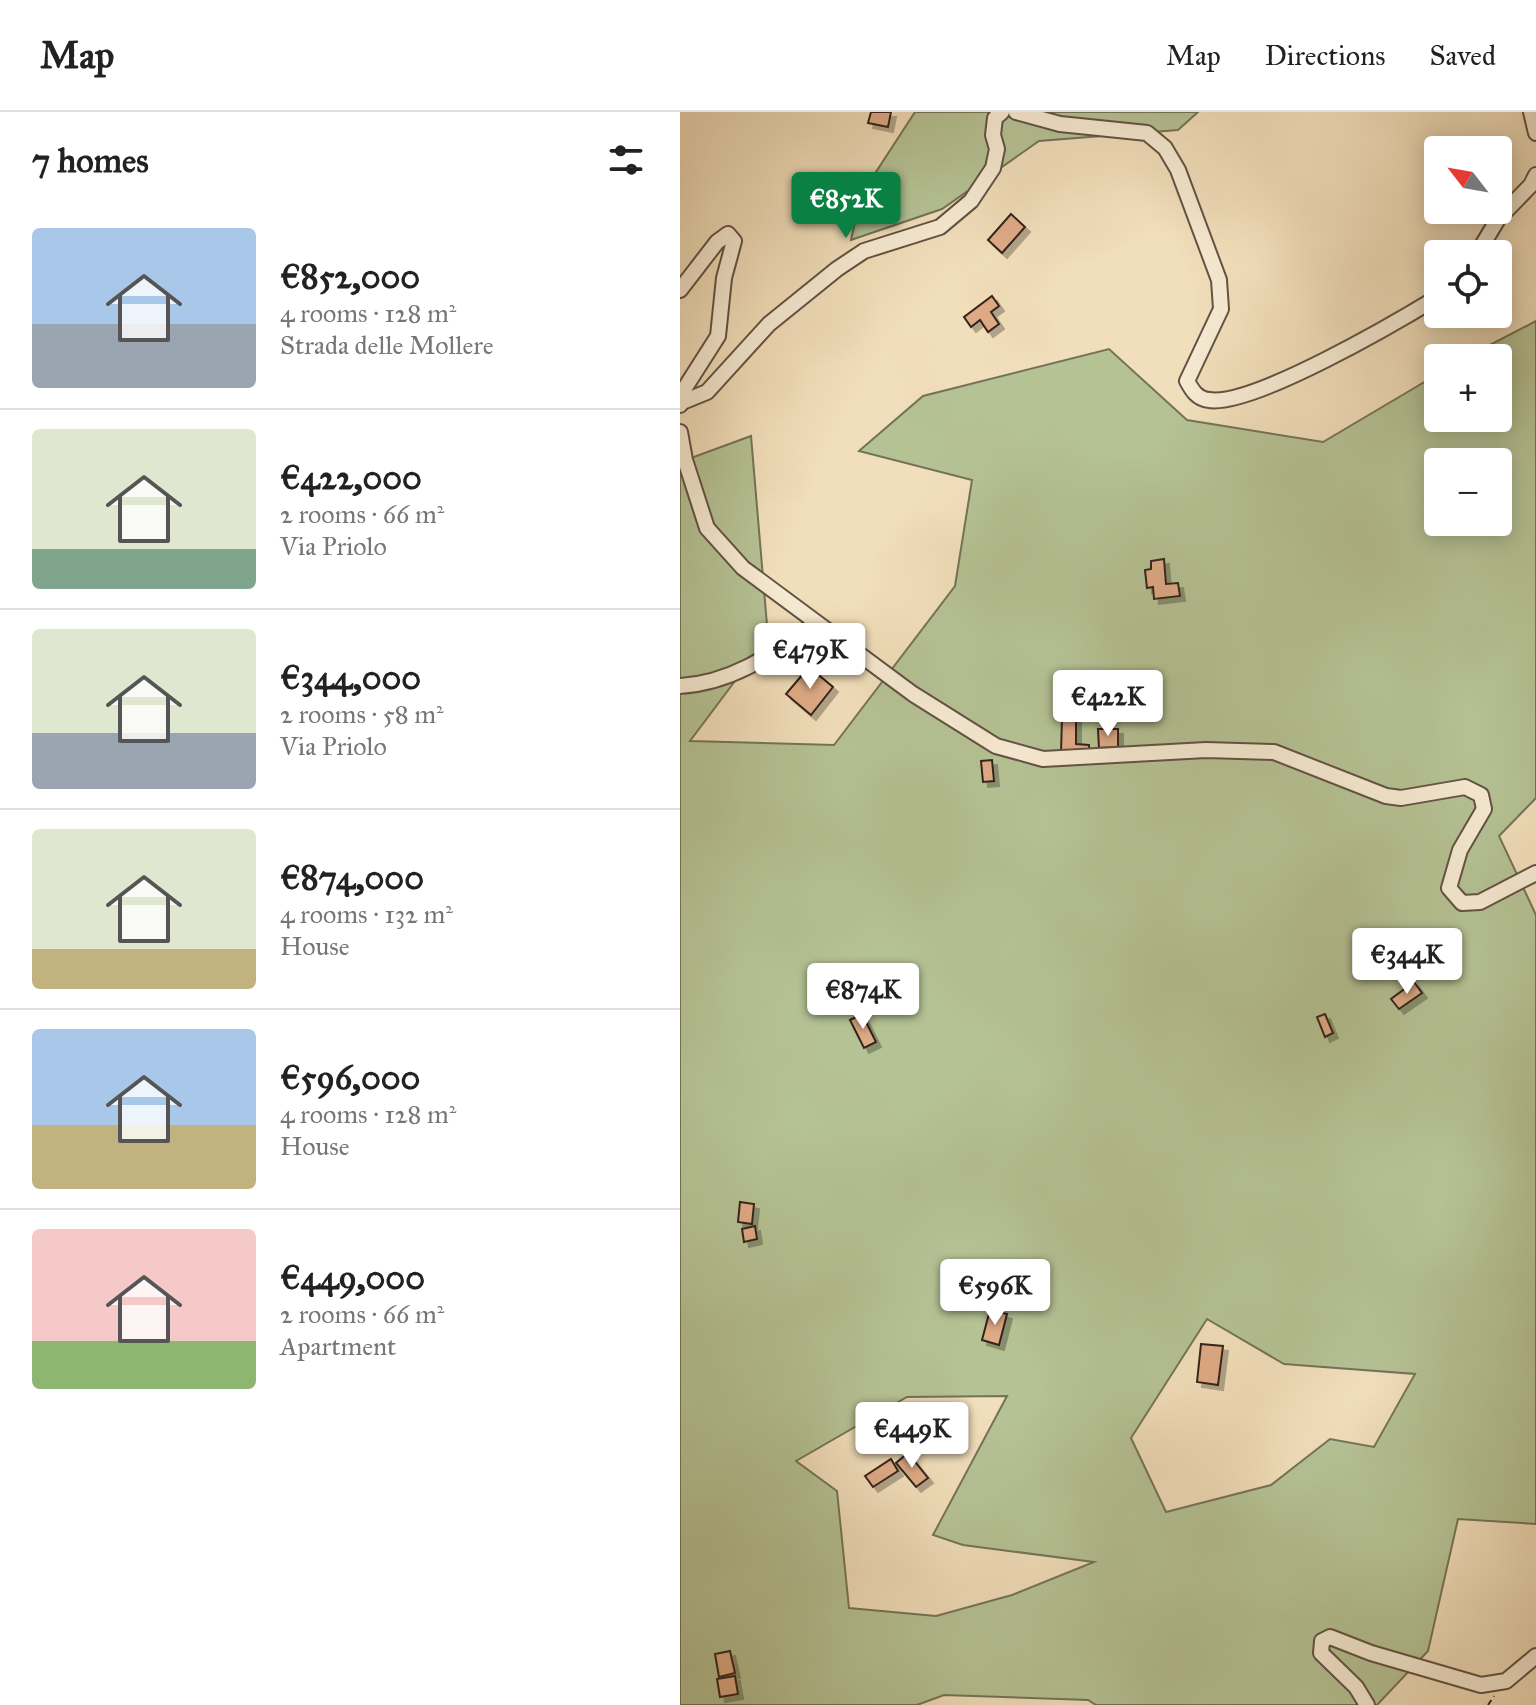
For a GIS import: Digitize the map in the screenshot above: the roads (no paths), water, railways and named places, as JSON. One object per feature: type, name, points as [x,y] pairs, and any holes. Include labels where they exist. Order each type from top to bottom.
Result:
[{"type":"street","points":[[680,404],[707,392],[769,324],[837,269],[864,251],[940,227],[971,201],[993,168],[997,149],[993,135],[995,118],[1002,112]]},
{"type":"street","points":[[1016,112],[1060,124],[1147,133],[1165,148],[1178,170],[1219,280],[1221,309],[1187,381],[1195,395],[1206,400],[1224,400],[1294,374],[1386,329],[1424,306]]},
{"type":"street","points":[[1531,112],[1536,133]]},
{"type":"street","points":[[1485,240],[1498,219],[1531,185],[1536,175]]},
{"type":"street","points":[[680,290],[717,242],[728,234],[734,241],[724,278],[718,336],[683,391],[680,404]]},
{"type":"street","points":[[680,432],[689,475],[707,528],[743,568],[815,624],[947,717],[996,746],[1018,754],[1074,759],[1206,750],[1261,751],[1298,759],[1393,798],[1465,787],[1475,790],[1483,799],[1483,813],[1460,850],[1449,888],[1452,896],[1462,903],[1480,902],[1536,873]]},
{"type":"street","points":[[680,686],[696,685],[750,669],[815,624]]},
{"type":"street","points":[[1367,1705],[1356,1687],[1321,1653],[1322,1641],[1330,1637],[1371,1653],[1481,1685],[1506,1681],[1536,1656]]}]
